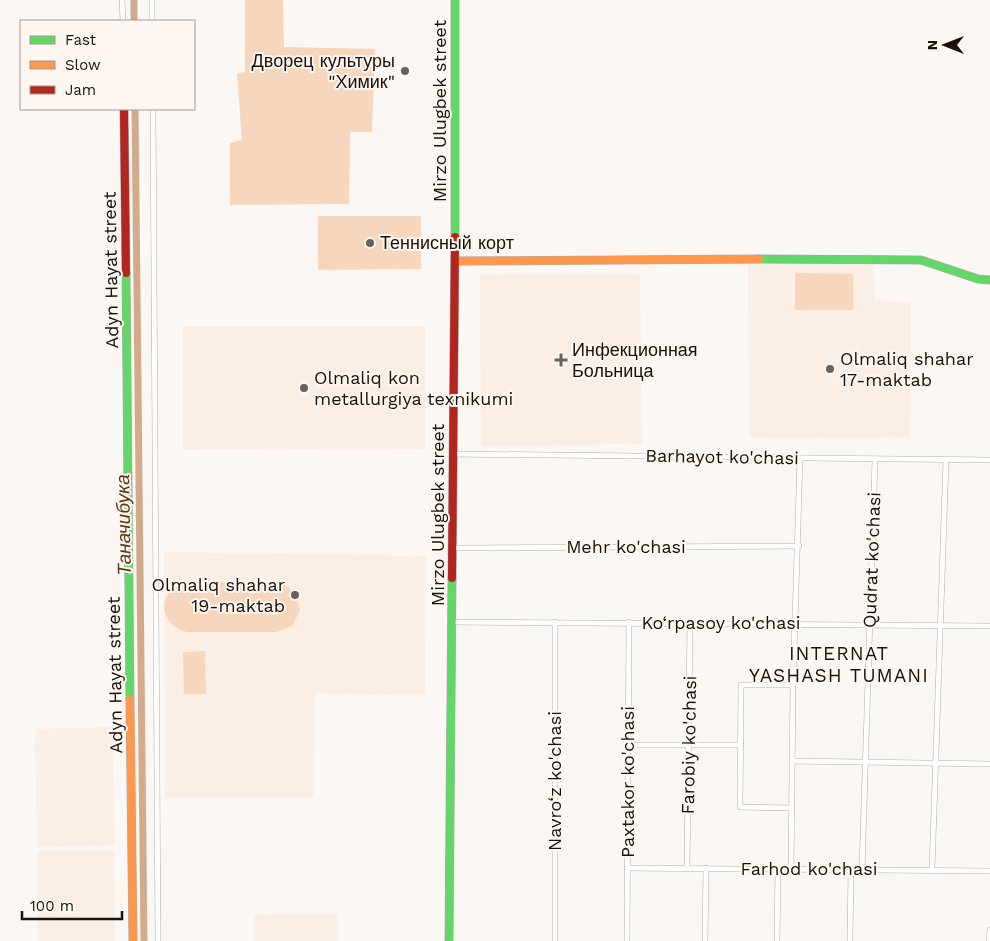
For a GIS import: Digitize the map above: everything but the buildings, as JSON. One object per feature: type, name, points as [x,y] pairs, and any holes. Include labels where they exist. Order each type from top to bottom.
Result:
[{"type":"street","points":[[122,0],[123,20]]},
{"type":"street","points":[[152,0],[152,20]]},
{"type":"street","name":"Mirzo Ulugbek street","points":[[449,941],[455,261],[455,0]]},
{"type":"street","name":"Adyn Hayat street","points":[[124,110],[133,941]]},
{"type":"street","points":[[153,110],[158,941]]},
{"type":"street","points":[[455,261],[880,258],[921,260],[978,279],[990,280]]},
{"type":"street","name":"Barhayot ko'chasi","points":[[453,454],[990,460]]},
{"type":"street","points":[[791,869],[793,685],[799,546],[800,458]]},
{"type":"street","name":"Qudrat ko'chasi","points":[[862,870],[867,761],[875,460]]},
{"type":"street","points":[[932,869],[946,460]]},
{"type":"street","name":"Mehr ko'chasi","points":[[453,548],[799,546]]},
{"type":"street","name":"Ko‘rpasoy ko'chasi","points":[[452,622],[690,622],[990,626]]},
{"type":"street","name":"Navro‘z ko'chasi","points":[[555,622],[555,941]]},
{"type":"street","name":"Paxtakor ko'chasi","points":[[627,941],[628,622]]},
{"type":"street","name":"Farobiy ko'chasi","points":[[687,868],[690,622]]},
{"type":"street","points":[[792,808],[740,807],[741,685],[793,685]]},
{"type":"street","points":[[628,745],[741,745]]},
{"type":"street","points":[[793,762],[867,761],[990,764]]},
{"type":"street","name":"Farhod ko'chasi","points":[[627,868],[932,869],[990,871]]},
{"type":"street","points":[[705,941],[706,868]]},
{"type":"street","points":[[777,941],[778,869]]},
{"type":"street","points":[[850,941],[851,870]]},
{"type":"street","points":[[989,941],[990,930]]},
{"type":"shaded area","points":[[245,0],[283,0],[284,47],[375,49],[372,132],[350,132],[349,204],[230,205],[230,143],[242,140],[237,74],[245,72]]},
{"type":"shaded area","name":"Теннисный корт","points":[[318,216],[421,216],[421,269],[318,270]]},
{"type":"shaded area","name":"Olmaliq shahar 17-maktab","points":[[748,265],[874,265],[875,301],[911,302],[910,437],[749,438]]},
{"type":"shaded area","points":[[795,273],[853,274],[853,310],[795,310]]},
{"type":"shaded area","name":"Инфекционная Больница","points":[[640,274],[642,444],[481,446],[480,275]]},
{"type":"shaded area","name":"Olmaliq kon metallurgiya texnikumi","points":[[183,326],[425,326],[425,449],[183,450]]},
{"type":"shaded area","points":[[164,552],[426,556],[425,695],[315,693],[314,798],[165,798]]},
{"type":"shaded area","points":[[187,582],[283,583],[296,594],[300,611],[292,626],[276,632],[187,632],[177,628],[170,622],[164,607],[165,599],[170,592],[177,586]]},
{"type":"shaded area","points":[[205,651],[206,694],[184,694],[183,652]]},
{"type":"shaded area","points":[[112,727],[115,845],[37,847],[35,729]]},
{"type":"shaded area","points":[[37,851],[114,851],[115,941],[38,941]]},
{"type":"shaded area","points":[[338,914],[338,941],[254,941],[254,915]]},
{"type":"waterway","name":"Таначибука","points":[[134,0],[134,20]]},
{"type":"waterway","name":"Таначибука","points":[[135,110],[144,941]]},
{"type":"traffic: fast","points":[[455,0],[455,237]]},
{"type":"traffic: fast","points":[[759,259],[921,260],[978,279],[990,280]]},
{"type":"traffic: fast","points":[[126,273],[130,700]]},
{"type":"traffic: fast","points":[[449,941],[452,578]]},
{"type":"traffic: slow","points":[[455,261],[759,259]]},
{"type":"traffic: slow","points":[[130,700],[133,941]]},
{"type":"traffic: jam","points":[[124,110],[126,273]]},
{"type":"traffic: jam","points":[[452,578],[455,237]]},
{"type":"place","name":"Дворец культуры \"Химик\"","points":[[405,71]]},
{"type":"place","name":"Теннисный корт","points":[[370,243]]},
{"type":"place","name":"Инфекционная Больница","points":[[561,360]]},
{"type":"place","name":"Olmaliq shahar 17-maktab","points":[[830,369]]},
{"type":"place","name":"Olmaliq kon metallurgiya texnikumi","points":[[304,388]]},
{"type":"place","name":"Olmaliq shahar 19-maktab","points":[[295,595]]},
{"type":"district","name":"INTERNAT YASHASH TUMANI","points":[[839,664]]}]
